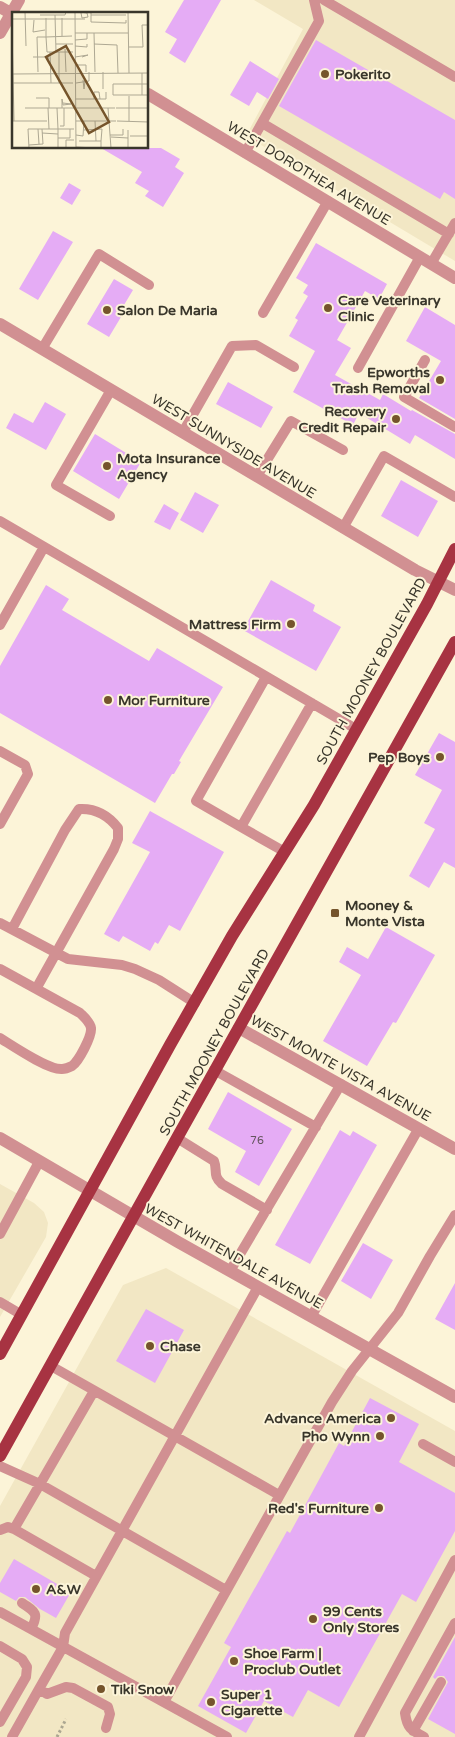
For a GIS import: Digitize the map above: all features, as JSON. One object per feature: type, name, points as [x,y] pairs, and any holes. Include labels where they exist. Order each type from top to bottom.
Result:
[{"type":"main road","name":"SOUTH MOONEY BOULEVARD","points":[[1,1350],[195,1002],[314,805],[423,612],[455,548]]},
{"type":"main road","name":"SOUTH MOONEY BOULEVARD","points":[[0,1456],[214,1070],[455,642]]},
{"type":"street","points":[[0,33],[8,12],[19,0]]},
{"type":"street","name":"WEST DOROTHEA AVENUE","points":[[149,95],[455,278]]},
{"type":"street","name":"WEST SUNNYSIDE AVENUE","points":[[0,324],[414,570],[455,590]]},
{"type":"street","name":"WEST MONTE VISTA AVENUE","points":[[239,1028],[455,1149]]},
{"type":"street","name":"WEST WHITENDALE AVENUE","points":[[0,1138],[133,1217],[455,1397]]},
{"type":"lane","points":[[245,153],[319,21],[314,0]]},
{"type":"lane","points":[[324,0],[455,77]]},
{"type":"lane","points":[[262,123],[448,234]]},
{"type":"lane","points":[[263,313],[328,201]]},
{"type":"lane","points":[[358,368],[426,260],[455,223]]},
{"type":"lane","points":[[42,349],[99,254],[149,285]]},
{"type":"lane","points":[[183,432],[232,346],[256,345],[294,367]]},
{"type":"lane","points":[[425,360],[404,397],[455,427]]},
{"type":"lane","points":[[110,516],[56,485],[111,390]]},
{"type":"lane","points":[[257,476],[291,421],[343,450]]},
{"type":"lane","points":[[343,528],[384,456],[455,497]]},
{"type":"lane","points":[[0,521],[356,729]]},
{"type":"lane","points":[[0,625],[44,547]]},
{"type":"lane","points":[[266,677],[196,801],[285,852]]},
{"type":"lane","points":[[241,827],[312,703]]},
{"type":"lane","points":[[0,751],[25,765],[28,774],[0,824]]},
{"type":"lane","points":[[12,930],[72,818],[79,809],[90,808],[111,819],[118,828],[118,839],[108,862],[36,989]]},
{"type":"lane","points":[[0,923],[68,959],[122,965],[135,969],[159,980],[195,1002]]},
{"type":"lane","points":[[0,969],[80,1013],[88,1020],[91,1028],[89,1039],[73,1066],[62,1069],[51,1067],[0,1038]]},
{"type":"lane","points":[[214,1070],[316,1127]]},
{"type":"lane","points":[[230,1271],[341,1084]]},
{"type":"lane","points":[[311,1317],[419,1128]]},
{"type":"lane","points":[[177,1138],[214,1160],[216,1179],[222,1184],[267,1210]]},
{"type":"lane","points":[[0,1234],[40,1162]]},
{"type":"lane","points":[[164,1702],[279,1495],[352,1371],[398,1313],[455,1215]]},
{"type":"lane","points":[[0,1727],[12,1736],[43,1692],[63,1647],[65,1633],[258,1287]]},
{"type":"lane","points":[[0,1302],[22,1315]]},
{"type":"lane","points":[[51,1366],[279,1495]]},
{"type":"lane","points":[[14,1530],[94,1391]]},
{"type":"lane","points":[[423,1444],[455,1462]]},
{"type":"lane","points":[[0,1466],[40,1484],[226,1590]]},
{"type":"lane","points":[[0,1530],[8,1527],[96,1576]]},
{"type":"lane","points":[[359,1737],[455,1560]]},
{"type":"lane","points":[[22,1603],[33,1610],[36,1616],[31,1629]]},
{"type":"lane","points":[[0,1612],[221,1735]]},
{"type":"lane","points":[[423,1737],[406,1724],[405,1713],[455,1624]]},
{"type":"lane","points":[[0,1646],[22,1659],[27,1667],[26,1677],[0,1722]]},
{"type":"lane","points":[[413,1731],[441,1682]]},
{"type":"lane","points":[[43,1692],[66,1687],[73,1688],[108,1707],[110,1714],[106,1728]]},
{"type":"path","points":[[57,1737],[66,1720]]},
{"type":"shaded area","points":[[254,0],[455,0],[455,261],[246,136],[303,29]]},
{"type":"shaded area","points":[[0,1184],[34,1203],[44,1212],[48,1223],[46,1237],[0,1317]]},
{"type":"shaded area","points":[[166,1268],[455,1431],[455,1737],[0,1737],[0,1506],[123,1285]]},
{"type":"building","points":[[184,0],[221,0],[185,63],[169,53],[177,39],[165,32]]},
{"type":"building","points":[[316,40],[455,120],[455,199],[444,192],[440,199],[279,106]]},
{"type":"building","points":[[250,61],[279,79],[268,99],[257,92],[249,106],[230,95]]},
{"type":"building","points":[[161,148],[180,159],[175,167],[184,173],[163,207],[145,196],[149,191],[135,183],[142,172],[103,149]]},
{"type":"building","points":[[69,183],[81,190],[72,205],[60,198]]},
{"type":"building","points":[[53,231],[73,242],[38,300],[19,289]]},
{"type":"building","points":[[316,243],[387,284],[379,299],[365,291],[337,340],[351,348],[335,375],[380,400],[383,394],[455,434],[455,459],[415,435],[410,444],[359,413],[353,425],[293,392],[315,351],[289,336],[298,320],[295,318],[308,296],[303,293],[308,285],[296,278]]},
{"type":"building","name":"Salon De Maria","points":[[114,279],[133,290],[124,305],[127,307],[109,337],[87,324]]},
{"type":"building","points":[[425,307],[455,325],[455,419],[419,398],[441,361],[406,341]]},
{"type":"building","points":[[228,382],[273,407],[261,428],[216,404]]},
{"type":"building","points":[[45,402],[66,414],[46,450],[6,428],[14,413],[33,423]]},
{"type":"building","name":"Mota Insurance Agency","points":[[95,434],[141,462],[119,499],[73,471]]},
{"type":"building","points":[[401,480],[438,501],[418,537],[381,516]]},
{"type":"building","points":[[195,492],[219,505],[203,533],[180,520]]},
{"type":"building","points":[[164,504],[179,513],[170,530],[154,522]]},
{"type":"building","name":"Mattress Firm","points":[[271,580],[315,605],[313,611],[341,627],[316,671],[243,630]]},
{"type":"building","name":"Mor Furniture","points":[[46,585],[69,599],[62,610],[149,661],[157,648],[223,687],[179,761],[181,762],[174,774],[172,774],[155,803],[0,713],[0,666]]},
{"type":"building","points":[[439,733],[455,742],[455,868],[444,862],[429,888],[409,876],[435,829],[424,823],[442,790],[415,775]]},
{"type":"building","points":[[150,811],[224,852],[180,931],[169,925],[158,944],[155,942],[150,951],[123,936],[119,942],[104,934],[150,852],[132,843]]},
{"type":"building","points":[[386,927],[435,955],[396,1023],[393,1022],[367,1066],[323,1041],[361,975],[339,962],[347,947],[368,959]]},
{"type":"building","points":[[228,1092],[292,1129],[259,1186],[235,1172],[246,1151],[208,1129]]},
{"type":"building","points":[[340,1130],[350,1136],[353,1131],[377,1145],[310,1264],[275,1245]]},
{"type":"building","points":[[363,1243],[393,1260],[371,1299],[341,1281]]},
{"type":"building","points":[[455,1283],[455,1330],[435,1319]]},
{"type":"building","name":"Chase","points":[[146,1309],[184,1330],[155,1383],[116,1361]]},
{"type":"building","points":[[370,1398],[419,1424],[399,1462],[455,1493],[455,1531],[416,1602],[402,1594],[339,1707],[308,1690],[293,1717],[264,1701],[246,1733],[198,1706],[231,1647],[224,1643],[287,1531],[290,1533],[339,1443],[344,1446]]},
{"type":"building","name":"A&W","points":[[14,1559],[71,1592],[56,1618],[40,1609],[25,1597],[19,1597],[16,1601],[0,1592],[0,1583]]},
{"type":"building","points":[[455,1637],[455,1734],[428,1719],[448,1682],[444,1676],[438,1676],[435,1679],[433,1677]]},
{"type":"place","name":"Pokerito","points":[[325,74]]},
{"type":"place","name":"Care Veterinary Clinic","points":[[328,308]]},
{"type":"place","name":"Salon De Maria","points":[[107,310]]},
{"type":"place","name":"Epworths Trash Removal","points":[[440,380]]},
{"type":"place","name":"Recovery Credit Repair","points":[[396,419]]},
{"type":"place","name":"Mota Insurance Agency","points":[[107,466]]},
{"type":"place","name":"Mattress Firm","points":[[291,624]]},
{"type":"place","name":"Mor Furniture","points":[[108,700]]},
{"type":"place","name":"Pep Boys","points":[[440,757]]},
{"type":"place","name":"Mooney & Monte Vista","points":[[335,913]]},
{"type":"place","name":"Chase","points":[[150,1346]]},
{"type":"place","name":"Advance America","points":[[391,1418]]},
{"type":"place","name":"Pho Wynn","points":[[380,1436]]},
{"type":"place","name":"Red's Furniture","points":[[379,1508]]},
{"type":"place","name":"A&W","points":[[36,1589]]},
{"type":"place","name":"99 Cents Only Stores","points":[[313,1619]]},
{"type":"place","name":"Shoe Farm | Proclub Outlet","points":[[234,1661]]},
{"type":"place","name":"Tiki Snow","points":[[101,1689]]},
{"type":"place","name":"Super 1 Cigarette","points":[[211,1702]]}]
